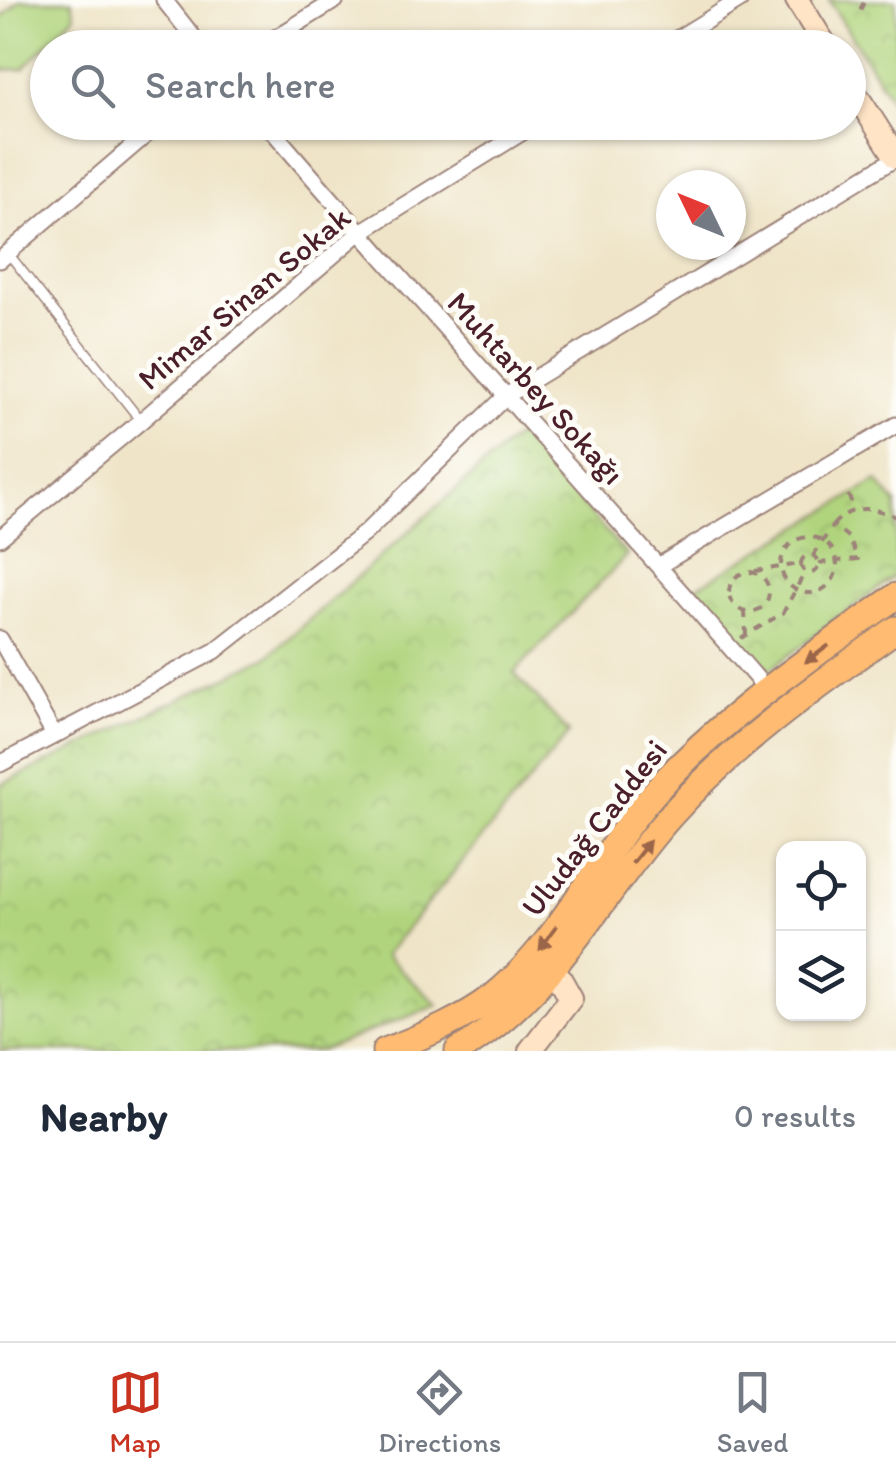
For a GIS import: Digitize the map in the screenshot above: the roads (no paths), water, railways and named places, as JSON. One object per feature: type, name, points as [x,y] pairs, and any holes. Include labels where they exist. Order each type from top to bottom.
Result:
[{"type":"main road","points":[[797,0],[816,30]]},
{"type":"main road","points":[[866,110],[896,157]]},
{"type":"main road","name":"Uludağ Caddesi","points":[[385,1051],[456,1020],[492,998],[538,951],[654,793],[701,745],[767,690],[896,596]]},
{"type":"main road","points":[[458,1051],[515,1011],[554,968],[658,830],[700,784],[755,735],[896,628]]},
{"type":"main road","points":[[530,1051],[571,998],[554,968]]},
{"type":"street","points":[[164,0],[188,30]]},
{"type":"street","points":[[288,30],[336,0]]},
{"type":"street","points":[[691,30],[740,0]]},
{"type":"street","points":[[4,256],[139,140]]},
{"type":"street","name":"Muhtarbey Sokağı","points":[[280,140],[767,690]]},
{"type":"street","name":"Mimar Sinan Sokak","points":[[0,538],[359,233],[511,140]]},
{"type":"street","points":[[0,764],[215,651],[364,533],[506,396],[896,157]]},
{"type":"street","points":[[660,565],[896,424]]},
{"type":"street","points":[[0,638],[54,735]]},
{"type":"lane","points":[[4,256],[141,421]]}]
